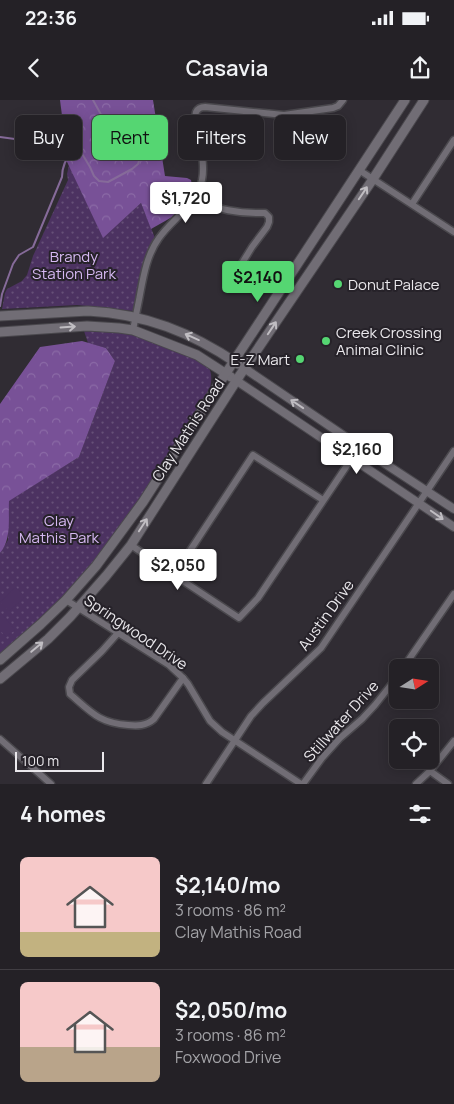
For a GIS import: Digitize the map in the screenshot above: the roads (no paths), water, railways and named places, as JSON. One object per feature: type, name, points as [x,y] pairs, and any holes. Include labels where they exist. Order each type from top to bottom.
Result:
[{"type":"main road","name":"Clay Mathis Road","points":[[0,660],[66,600],[96,566],[144,502],[405,100]]},
{"type":"main road","points":[[405,100],[418,110]]},
{"type":"main road","name":"Clay Mathis Road","points":[[0,679],[48,638],[106,576],[131,545],[244,368],[373,179],[424,100]]},
{"type":"main road","points":[[316,236],[329,244]]},
{"type":"main road","points":[[282,288],[294,296]]},
{"type":"main road","points":[[0,316],[88,311],[135,316],[188,335],[215,349],[244,368]]},
{"type":"main road","points":[[0,332],[87,326],[133,330],[197,355],[236,381]]},
{"type":"street","points":[[133,330],[147,262],[158,239],[193,200],[202,181],[203,157],[196,122],[198,109],[205,107],[284,116],[333,108],[338,106],[343,100]]},
{"type":"street","points":[[412,204],[454,140]]},
{"type":"street","points":[[359,170],[454,232]]},
{"type":"street","points":[[193,200],[214,208],[265,213],[269,217],[267,227],[228,286]]},
{"type":"street","points":[[244,368],[454,509]]},
{"type":"street","points":[[236,381],[454,527]]},
{"type":"street","points":[[333,446],[341,434]]},
{"type":"street","name":"Austin Drive","points":[[206,784],[252,716],[320,648],[454,451]]},
{"type":"street","points":[[174,576],[253,455],[323,500]]},
{"type":"street","points":[[131,545],[174,576],[239,618],[258,598],[352,458]]},
{"type":"street","points":[[409,659],[454,594]]},
{"type":"street","name":"Springwood Drive","points":[[66,600],[158,658],[183,678],[210,721],[222,732],[302,784]]},
{"type":"street","points":[[118,633],[70,683],[70,694],[95,715],[104,721],[118,724],[142,725],[151,722],[183,678]]},
{"type":"street","name":"Stillwater Drive","points":[[302,784],[322,758],[369,712],[389,687]]},
{"type":"street","points":[[0,738],[51,784]]},
{"type":"street","points":[[416,784],[430,771],[454,741]]},
{"type":"street","points":[[430,771],[448,784]]},
{"type":"waterway","points":[[0,306],[2,294],[13,264],[19,255],[33,247],[62,177],[65,163],[73,150],[81,152],[94,176],[99,181],[108,182],[138,164],[142,151],[140,142],[130,131],[115,123],[104,120],[93,100]]},
{"type":"waterway","points":[[0,137],[15,139]]},
{"type":"place","name":"Donut Palace","points":[[338,284]]},
{"type":"place","name":"Creek Crossing Animal Clinic","points":[[326,341]]},
{"type":"place","name":"E-Z Mart","points":[[300,359]]},
{"type":"park label","name":"Brandy Station Park","points":[[74,264]]},
{"type":"park label","name":"Clay Mathis Park","points":[[59,528]]}]
